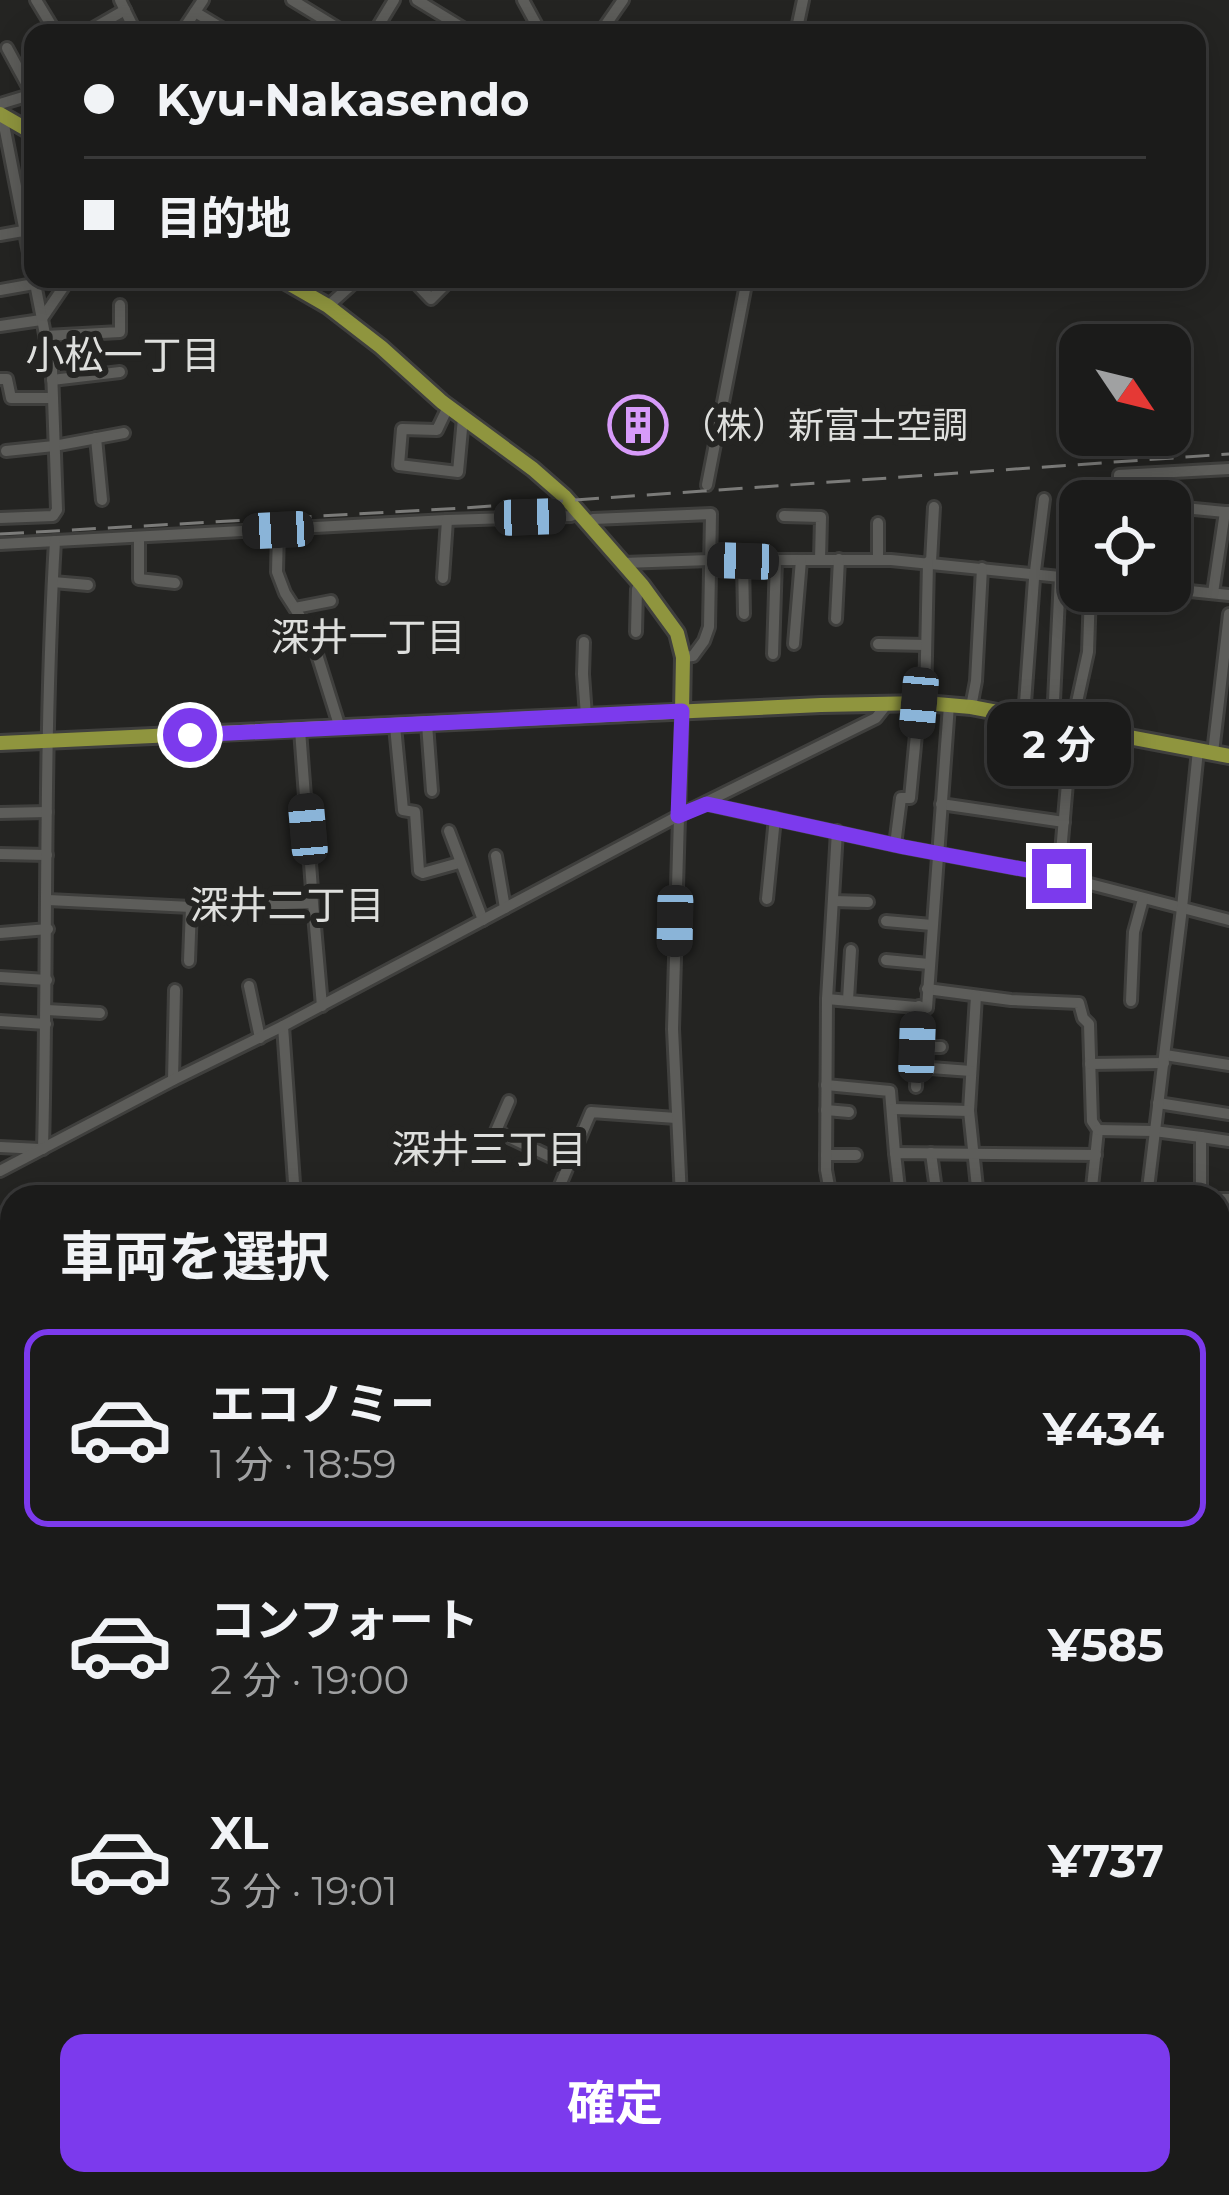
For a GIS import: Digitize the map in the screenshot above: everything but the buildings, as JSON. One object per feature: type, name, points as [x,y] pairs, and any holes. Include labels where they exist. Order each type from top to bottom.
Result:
[{"type":"main road","points":[[297,288],[381,347],[448,406],[533,469],[582,517],[677,633],[683,657],[682,711]]},
{"type":"main road","points":[[0,743],[922,703],[1072,724],[1214,753]]},
{"type":"street","points":[[188,24],[203,0]]},
{"type":"street","points":[[292,0],[331,24]]},
{"type":"street","points":[[417,0],[456,24]]},
{"type":"street","points":[[97,24],[122,5]]},
{"type":"street","points":[[195,12],[215,24]]},
{"type":"street","points":[[7,47],[24,78]]},
{"type":"street","points":[[1,111],[24,236]]},
{"type":"street","points":[[16,194],[24,198]]},
{"type":"street","points":[[0,235],[23,231]]},
{"type":"street","points":[[0,518],[53,516],[57,510],[52,380],[35,288]]},
{"type":"street","points":[[0,326],[41,320],[63,288]]},
{"type":"street","points":[[328,306],[348,288]]},
{"type":"street","points":[[421,288],[431,299],[442,288]]},
{"type":"street","points":[[707,485],[745,288]]},
{"type":"street","points":[[45,336],[120,332],[120,305]]},
{"type":"street","points":[[52,380],[120,372]]},
{"type":"street","points":[[0,379],[7,379],[11,398],[52,398]]},
{"type":"street","points":[[448,406],[437,430],[402,428],[399,465],[458,472],[463,418]]},
{"type":"street","points":[[6,451],[124,434]]},
{"type":"street","points":[[96,439],[102,500]]},
{"type":"street","points":[[1119,480],[1119,476],[1229,469]]},
{"type":"street","points":[[1024,717],[1044,499]]},
{"type":"street","points":[[896,845],[901,798],[910,797],[922,703],[934,507]]},
{"type":"street","points":[[1191,509],[1227,512],[1214,593]]},
{"type":"street","points":[[0,544],[447,520],[711,514],[709,626],[693,656],[683,657]]},
{"type":"street","points":[[784,516],[821,517],[820,560]]},
{"type":"street","points":[[443,578],[447,520]]},
{"type":"street","points":[[878,523],[878,560]]},
{"type":"street","points":[[278,530],[278,572],[285,593],[310,632],[340,728]]},
{"type":"street","points":[[139,537],[140,579],[175,584]]},
{"type":"street","points":[[44,1149],[47,742],[55,541]]},
{"type":"street","points":[[836,619],[839,559]]},
{"type":"street","points":[[773,654],[776,560]]},
{"type":"street","points":[[794,644],[801,560]]},
{"type":"street","points":[[623,563],[878,560],[1059,577]]},
{"type":"street","points":[[743,561],[744,614]]},
{"type":"street","points":[[971,707],[982,568]]},
{"type":"street","points":[[53,582],[88,585]]},
{"type":"street","points":[[637,632],[637,589],[642,585]]},
{"type":"street","points":[[1191,591],[1229,595]]},
{"type":"street","points":[[1053,721],[1059,598]]},
{"type":"street","points":[[295,608],[331,602]]},
{"type":"street","points":[[1059,876],[1072,724],[1088,652],[1089,612]]},
{"type":"street","points":[[1148,1185],[1182,908],[1214,753],[1229,614]]},
{"type":"street","points":[[584,642],[586,716]]},
{"type":"street","points":[[878,644],[926,645]]},
{"type":"street","points":[[0,1171],[678,816],[876,718],[887,704]]},
{"type":"street","points":[[827,999],[927,1008],[949,704]]},
{"type":"street","points":[[680,1185],[674,1028],[682,711]]},
{"type":"street","points":[[427,724],[432,791]]},
{"type":"street","points":[[395,726],[403,810],[415,812],[419,871],[459,863]]},
{"type":"street","points":[[300,730],[322,1006]]},
{"type":"street","points":[[707,804],[1059,876],[1229,920]]},
{"type":"street","points":[[940,804],[1064,822]]},
{"type":"street","points":[[0,813],[47,812]]},
{"type":"street","points":[[767,899],[775,818]]},
{"type":"street","points":[[449,830],[483,920]]},
{"type":"street","points":[[830,1185],[827,999],[837,831]]},
{"type":"street","points":[[0,854],[47,855]]},
{"type":"street","points":[[496,856],[505,908]]},
{"type":"street","points":[[1131,1001],[1134,932],[1142,899]]},
{"type":"street","points":[[48,900],[191,907],[313,903]]},
{"type":"street","points":[[833,901],[868,902]]},
{"type":"street","points":[[189,961],[191,907]]},
{"type":"street","points":[[886,922],[932,925]]},
{"type":"street","points":[[0,933],[48,929]]},
{"type":"street","points":[[848,1000],[851,950]]},
{"type":"street","points":[[886,960],[929,964]]},
{"type":"street","points":[[0,977],[47,980]]},
{"type":"street","points":[[249,986],[260,1037]]},
{"type":"street","points":[[927,989],[1079,1003],[1090,1024],[1092,1121],[1098,1130],[1092,1185]]},
{"type":"street","points":[[173,1080],[175,990]]},
{"type":"street","points":[[976,995],[968,1111],[976,1185]]},
{"type":"street","points":[[916,1087],[919,1006]]},
{"type":"street","points":[[46,1010],[100,1013]]},
{"type":"street","points":[[0,1021],[46,1024]]},
{"type":"street","points":[[283,1026],[294,1185]]},
{"type":"street","points":[[917,1047],[941,1047]]},
{"type":"street","points":[[1090,1064],[1165,1059],[1229,1065]]},
{"type":"street","points":[[917,1067],[971,1071]]},
{"type":"street","points":[[826,1085],[890,1091],[899,1185]]},
{"type":"street","points":[[509,1101],[496,1131],[568,1165]]},
{"type":"street","points":[[1158,1103],[1229,1114]]},
{"type":"street","points":[[893,1108],[968,1111]]},
{"type":"street","points":[[826,1111],[849,1112]]},
{"type":"street","points":[[560,1185],[591,1112],[676,1118]]},
{"type":"street","points":[[1098,1130],[1154,1131],[1229,1141]]},
{"type":"street","points":[[1201,1185],[1202,1137]]},
{"type":"street","points":[[0,1147],[44,1149]]},
{"type":"street","points":[[896,1153],[1096,1155]]},
{"type":"street","points":[[931,1153],[936,1185]]},
{"type":"street","points":[[826,1154],[856,1155]]},
{"type":"railway","points":[[0,534],[462,508],[1229,454]]},
{"type":"place","name":"（株）新富士空調","points":[[638,425]]},
{"type":"district","name":"小松一丁目","points":[[123,355]]},
{"type":"district","name":"深井一丁目","points":[[368,637]]},
{"type":"district","name":"深井二丁目","points":[[287,905]]},
{"type":"district","name":"深井三丁目","points":[[489,1149]]},
{"type":"route","points":[[190,735],[682,711],[678,816],[707,804],[1059,876]]}]
